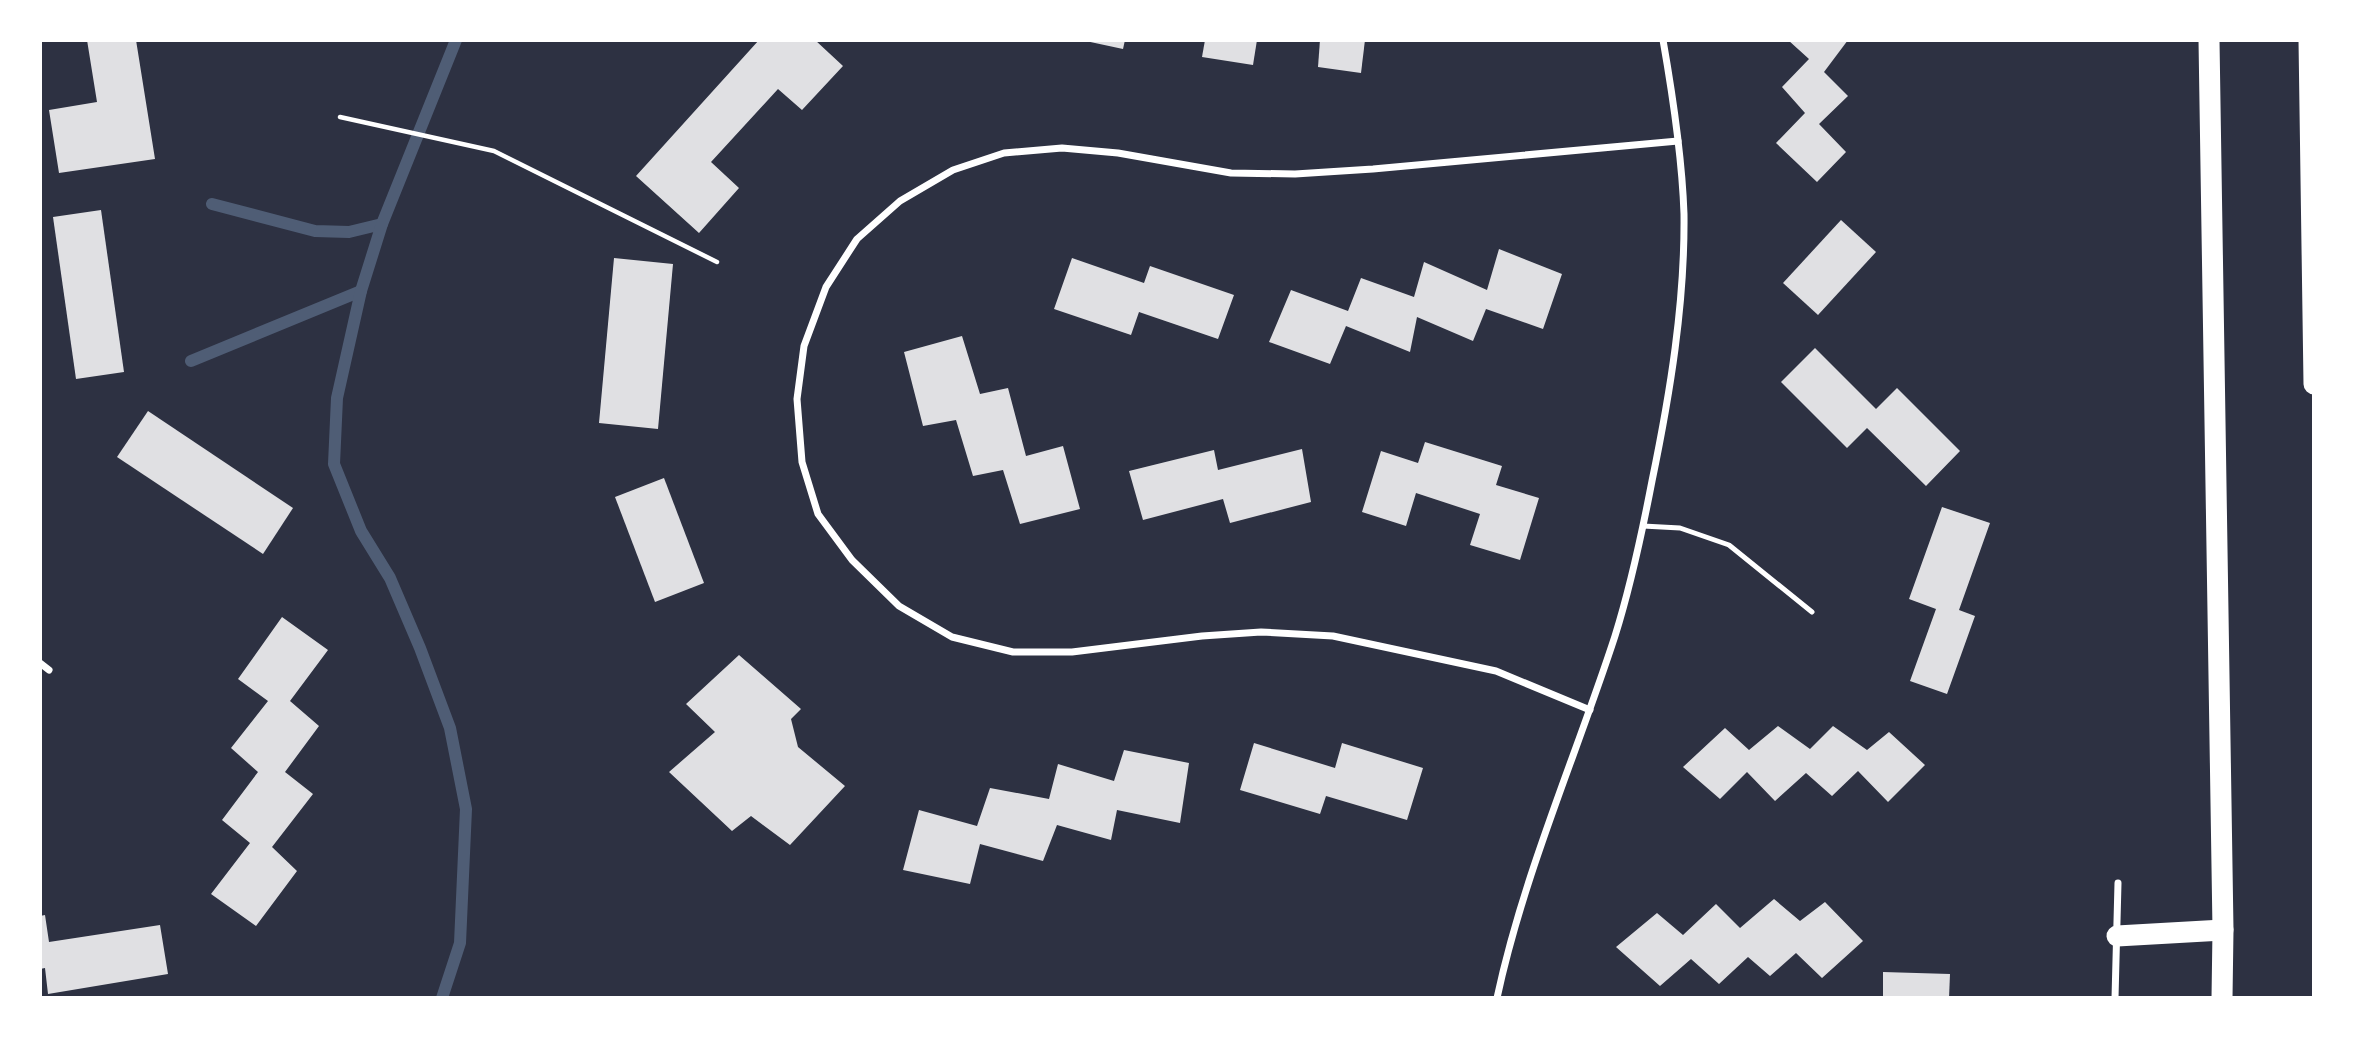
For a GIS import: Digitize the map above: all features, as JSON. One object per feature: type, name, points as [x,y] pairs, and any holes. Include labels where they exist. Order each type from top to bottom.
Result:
[{"type":"highway","points":[[2209,40],[2222,998]]},
{"type":"highway","points":[[2309,40],[2314,384]]},
{"type":"highway","points":[[2117,936],[2223,930]]},
{"type":"street","points":[[1497,998],[1508,947],[1534,865],[1616,632],[1661,441],[1681,283],[1684,214],[1678,141],[1663,40]]},
{"type":"street","points":[[1590,710],[1496,671],[1333,636],[1249,632],[1072,652],[1013,652],[952,637],[899,606],[852,560],[818,514],[802,462],[797,399],[804,346],[826,288],[858,239],[900,201],[953,170],[1004,153],[1062,148],[1118,153],[1231,173],[1295,174],[1678,141]]},
{"type":"street","points":[[40,663],[48,670]]},
{"type":"street","points":[[2115,998],[2118,883]]},
{"type":"lane","points":[[1643,526],[1680,528],[1729,545],[1812,612]]},
{"type":"path","points":[[340,117],[494,151],[717,262]]},
{"type":"building","points":[[87,40],[136,40],[155,159],[59,173],[49,110],[97,102]]},
{"type":"building","points":[[759,40],[815,40],[843,66],[802,110],[778,89],[711,162],[739,188],[699,233],[636,176]]},
{"type":"building","points":[[1081,40],[1125,40],[1123,49]]},
{"type":"building","points":[[1205,40],[1257,40],[1253,65],[1202,57]]},
{"type":"building","points":[[1320,40],[1365,40],[1361,73],[1318,67]]},
{"type":"building","points":[[1788,40],[1848,40],[1824,72],[1848,96],[1819,124],[1846,152],[1817,182],[1776,143],[1805,113],[1782,87],[1809,59]]},
{"type":"building","points":[[101,210],[124,372],[76,379],[53,217]]},
{"type":"building","points":[[1841,220],[1876,252],[1818,315],[1783,283]]},
{"type":"building","points":[[1499,249],[1562,274],[1543,329],[1486,309],[1473,341],[1417,317],[1410,352],[1346,326],[1330,364],[1269,342],[1291,290],[1348,311],[1361,278],[1414,297],[1424,262],[1487,290]]},
{"type":"building","points":[[614,258],[673,264],[658,429],[599,423]]},
{"type":"building","points":[[1072,258],[1144,283],[1150,266],[1234,295],[1218,339],[1139,312],[1131,335],[1054,309]]},
{"type":"building","points":[[962,336],[980,394],[1008,388],[1026,456],[1063,446],[1080,509],[1020,524],[1003,470],[973,476],[956,420],[923,426],[904,352]]},
{"type":"building","points":[[1815,348],[1876,409],[1897,388],[1960,451],[1926,486],[1867,428],[1847,448],[1781,382]]},
{"type":"building","points":[[148,411],[293,508],[263,554],[117,457]]},
{"type":"building","points":[[1425,442],[1502,466],[1496,485],[1539,498],[1520,560],[1470,545],[1480,514],[1416,493],[1406,526],[1362,512],[1381,451],[1418,463]]},
{"type":"building","points":[[1302,449],[1311,502],[1230,523],[1223,499],[1143,520],[1129,471],[1214,450],[1218,470]]},
{"type":"building","points":[[664,478],[704,583],[655,602],[615,497]]},
{"type":"building","points":[[1942,507],[1990,523],[1959,610],[1975,616],[1947,694],[1910,681],[1936,609],[1909,599]]},
{"type":"building","points":[[282,617],[328,650],[290,701],[319,726],[285,772],[313,794],[272,847],[297,871],[256,926],[211,894],[250,843],[222,820],[258,772],[231,748],[268,701],[238,679]]},
{"type":"building","points":[[739,655],[801,709],[791,719],[798,747],[845,786],[790,845],[751,816],[732,831],[669,772],[715,732],[686,704]]},
{"type":"building","points":[[1778,726],[1810,749],[1833,726],[1867,750],[1889,732],[1925,765],[1888,802],[1858,771],[1832,796],[1806,773],[1775,801],[1747,772],[1720,799],[1683,767],[1725,728],[1749,750]]},
{"type":"building","points":[[1254,743],[1335,768],[1342,743],[1423,768],[1407,820],[1326,796],[1320,814],[1240,790]]},
{"type":"building","points":[[1124,750],[1189,763],[1180,823],[1117,810],[1111,840],[1057,825],[1043,861],[980,844],[970,884],[903,870],[919,810],[977,826],[990,788],[1049,799],[1058,764],[1114,781]]},
{"type":"building","points":[[1774,899],[1800,921],[1825,902],[1863,941],[1822,978],[1796,953],[1770,976],[1748,957],[1719,984],[1691,959],[1660,986],[1616,947],[1657,913],[1683,935],[1716,904],[1740,928]]},
{"type":"building","points":[[45,915],[49,942],[160,925],[168,974],[48,994],[45,968],[40,969],[40,916]]},
{"type":"building","points":[[1883,972],[1950,974],[1949,998],[1883,998]]},
{"type":"waterway","points":[[442,998],[460,943],[466,809],[450,728],[390,578],[361,531],[334,464],[337,398],[361,291],[382,224],[456,40]]},
{"type":"waterway","points":[[212,204],[315,231],[349,232],[382,224]]},
{"type":"waterway","points":[[191,361],[361,291]]}]
